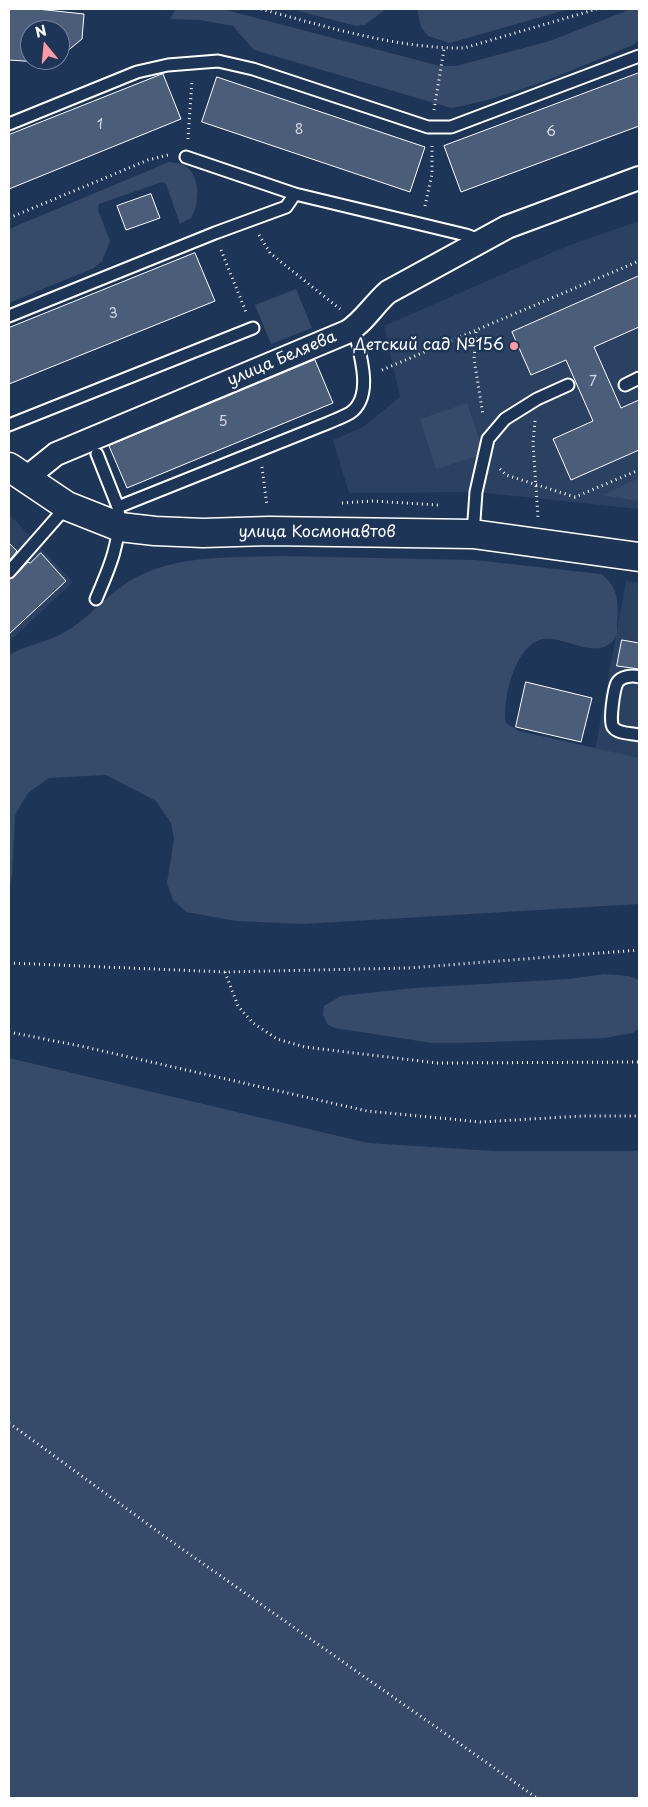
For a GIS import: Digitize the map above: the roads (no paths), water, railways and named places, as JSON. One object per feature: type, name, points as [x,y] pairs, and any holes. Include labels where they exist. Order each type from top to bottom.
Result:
[{"type":"main road","name":"улица Космонавтов","points":[[17,473],[67,506],[119,517],[155,531],[203,533],[269,531],[473,534],[639,557]]},
{"type":"street","name":"улица Беляева","points":[[17,473],[56,454],[354,328],[376,302],[388,292],[507,227],[639,178]]},
{"type":"lane","points":[[9,124],[137,72],[193,62],[218,62],[253,69],[432,128],[451,126],[639,56]]},
{"type":"lane","points":[[186,157],[294,194],[482,241]]},
{"type":"lane","points":[[9,316],[286,207],[294,194]]},
{"type":"lane","points":[[9,425],[253,328]]},
{"type":"lane","points":[[119,517],[350,413],[359,404],[363,392],[363,378],[354,328]]},
{"type":"lane","points":[[625,385],[639,378]]},
{"type":"lane","points":[[473,534],[476,492],[488,439],[505,419],[537,399],[568,385]]},
{"type":"lane","points":[[96,599],[109,569],[119,517],[97,454]]},
{"type":"lane","points":[[9,572],[67,506]]},
{"type":"lane","points":[[639,677],[623,678],[617,683],[610,719],[612,726],[619,731],[639,735]]},
{"type":"place","name":"Детский сад №156","points":[[514,346]]}]
